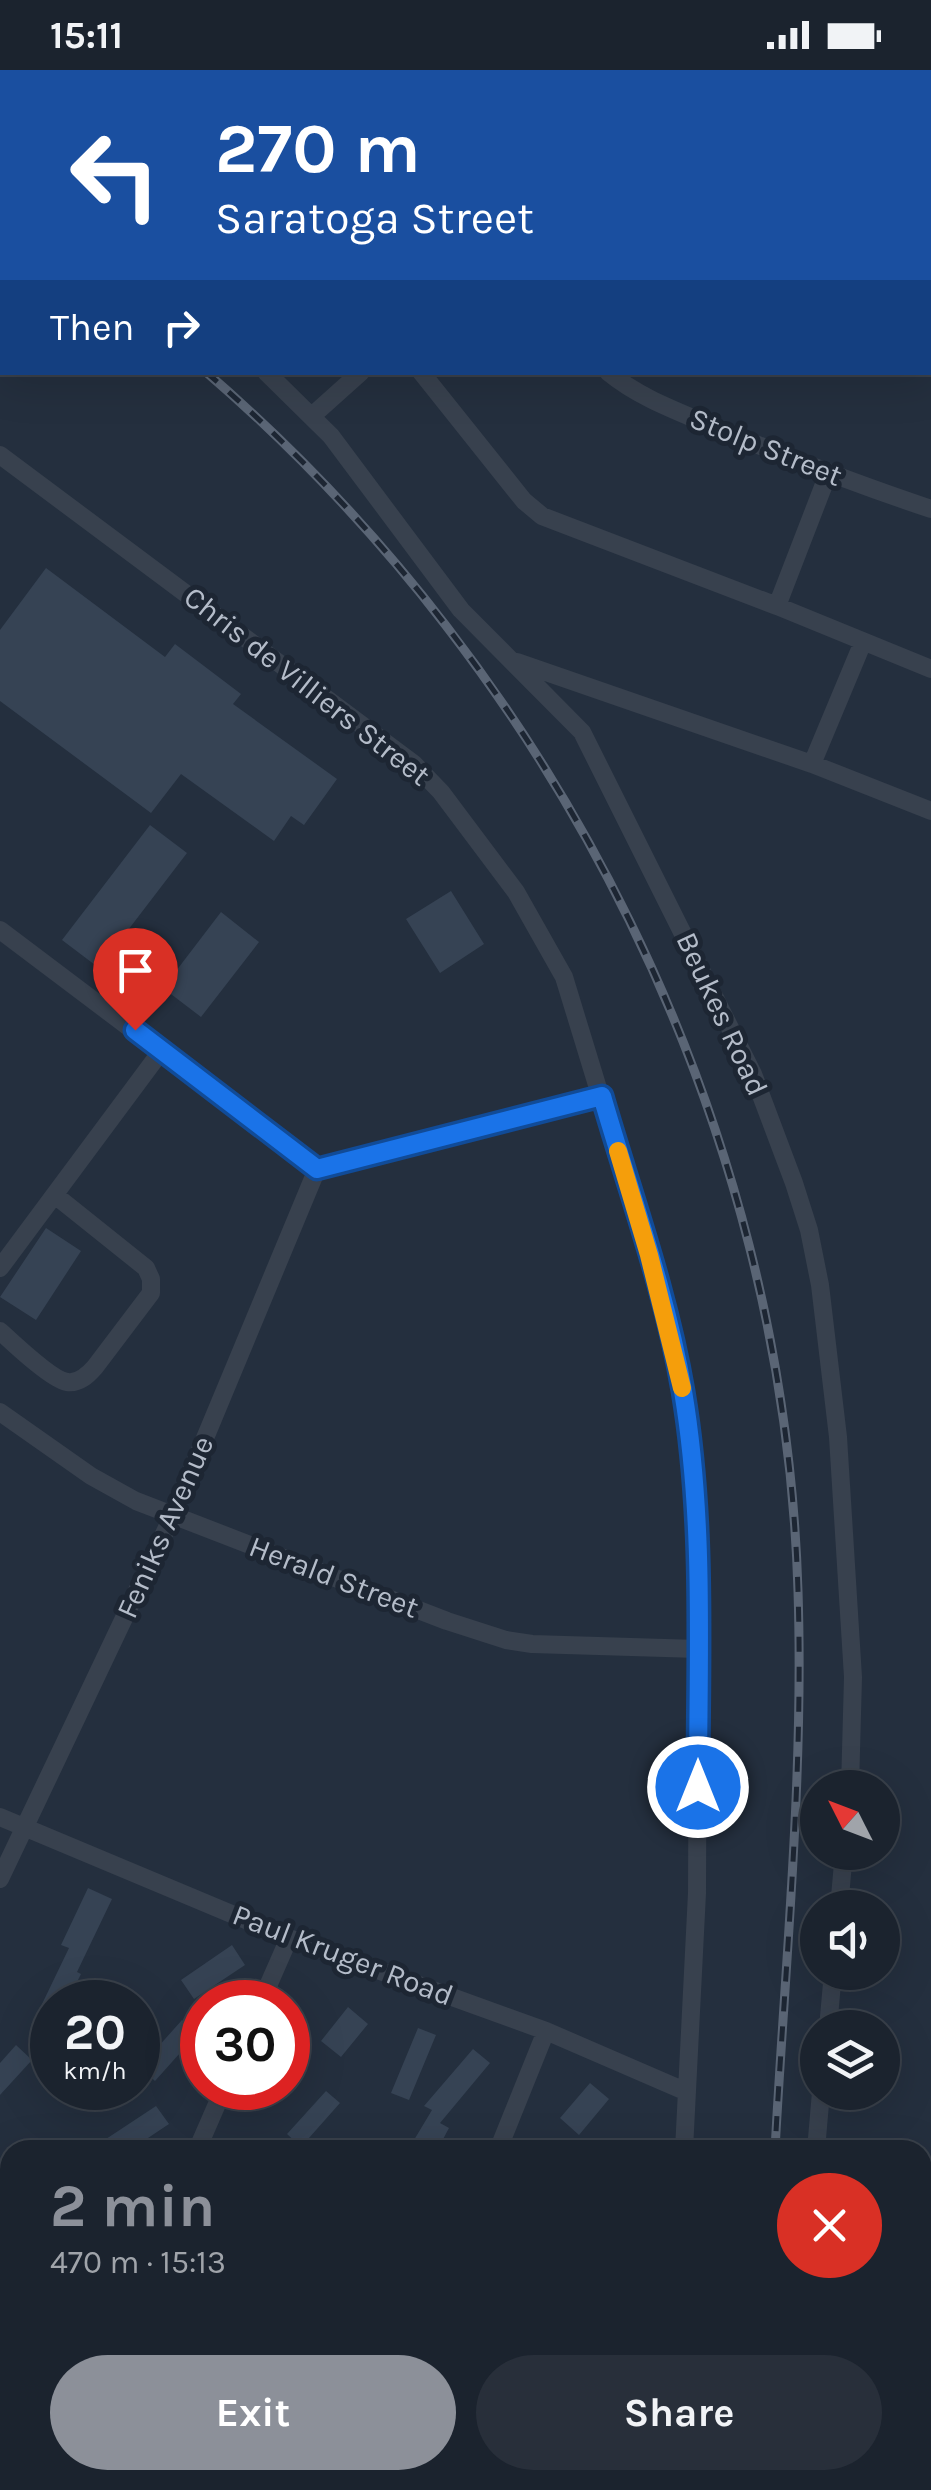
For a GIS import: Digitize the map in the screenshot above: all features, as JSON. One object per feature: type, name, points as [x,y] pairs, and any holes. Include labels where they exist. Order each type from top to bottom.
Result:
[{"type":"street","name":"Beukes Road","points":[[269,375],[313,415],[353,464],[446,592],[582,732],[746,1061],[777,1133],[809,1230],[820,1284],[838,1438],[853,1677],[850,1770]]},
{"type":"street","points":[[313,415],[358,375]]},
{"type":"street","points":[[423,375],[534,511],[558,524],[931,669]]},
{"type":"street","name":"Stolp Street","points":[[612,375],[629,389],[658,403],[828,474],[931,509]]},
{"type":"street","name":"Chris de Villiers Street","points":[[0,455],[414,764],[441,792],[516,892],[564,977],[649,1255],[682,1386],[694,1490],[697,1893],[685,2140]]},
{"type":"street","points":[[777,606],[828,474]]},
{"type":"street","points":[[812,764],[863,642]]},
{"type":"street","points":[[512,660],[812,764],[931,810]]},
{"type":"street","points":[[0,930],[317,1169],[602,1096]]},
{"type":"street","points":[[0,1268],[162,1050]]},
{"type":"street","name":"Feniks Avenue","points":[[0,1879],[173,1515],[317,1169]]},
{"type":"street","points":[[0,1331],[60,1380],[73,1382],[95,1367],[151,1293],[152,1279],[146,1268],[56,1196]]},
{"type":"street","name":"Herald Street","points":[[0,1412],[117,1492],[448,1621],[506,1640],[560,1647],[698,1649]]},
{"type":"street","name":"Paul Kruger Road","points":[[0,1817],[289,1938],[546,2031],[687,2092]]},
{"type":"street","points":[[271,1980],[289,1938]]},
{"type":"street","points":[[502,2140],[546,2031]]},
{"type":"street","points":[[201,2140],[214,2110]]},
{"type":"street","points":[[817,2140],[819,2110]]},
{"type":"building","points":[[46,568],[165,657],[175,644],[241,694],[233,704],[337,779],[304,825],[291,816],[274,841],[181,774],[151,813],[0,701],[0,630]]},
{"type":"building","points":[[150,825],[187,853],[99,968],[62,940]]},
{"type":"building","points":[[451,891],[484,944],[440,973],[406,919]]},
{"type":"building","points":[[221,912],[259,942],[201,1017],[163,988]]},
{"type":"building","points":[[46,1228],[81,1251],[36,1320],[0,1297]]},
{"type":"building","points":[[88,1888],[112,1899],[77,1972],[81,1974],[78,1980],[54,1980],[69,1948],[61,1945]]},
{"type":"building","points":[[232,1945],[245,1965],[222,1980],[181,1980]]},
{"type":"building","points":[[348,2007],[368,2024],[341,2057],[321,2041]]},
{"type":"building","points":[[180,2022],[180,2053],[160,2075],[160,2045]]},
{"type":"building","points":[[418,2028],[436,2035],[409,2100],[391,2093]]},
{"type":"building","points":[[16,2045],[30,2058],[0,2095],[0,2063]]},
{"type":"building","points":[[473,2049],[490,2063],[440,2123],[449,2128],[443,2140],[414,2140],[432,2110],[424,2106]]},
{"type":"building","points":[[590,2083],[609,2099],[579,2135],[560,2118]]},
{"type":"building","points":[[326,2091],[340,2103],[307,2140],[293,2140],[287,2134]]},
{"type":"building","points":[[150,2110],[159,2110],[169,2124],[145,2140],[105,2140]]},
{"type":"railway","points":[[209,375],[332,492],[445,625],[545,768],[629,920],[698,1080],[749,1246],[783,1417],[798,1591],[796,1801],[776,2140]]},
{"type":"slow traffic","points":[[618,1151],[682,1388]]},
{"type":"route","points":[[135,1030],[317,1169],[602,1096],[649,1255],[682,1386],[690,1442],[698,1551],[698,1787]]}]
